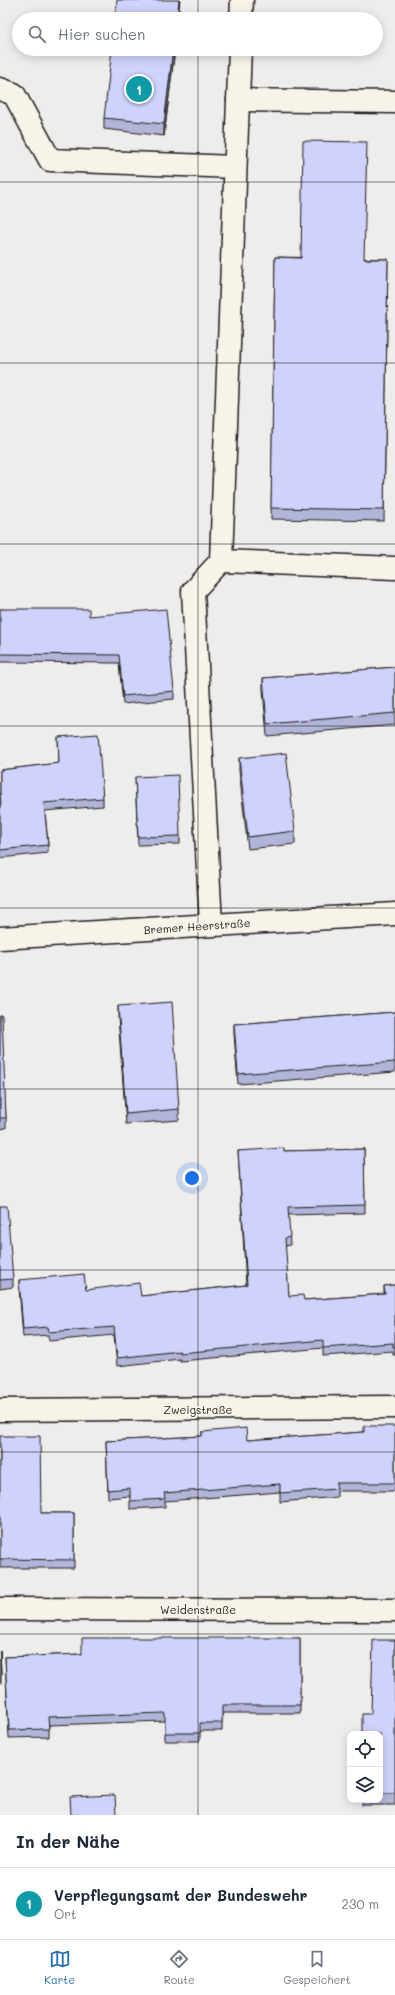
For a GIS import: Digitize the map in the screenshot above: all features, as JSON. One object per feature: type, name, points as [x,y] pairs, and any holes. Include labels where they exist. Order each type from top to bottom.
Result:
[{"type":"street","points":[[241,12],[242,0]]},
{"type":"street","points":[[211,924],[193,591],[221,562],[240,56]]},
{"type":"street","points":[[0,89],[14,94],[50,160],[235,167]]},
{"type":"street","points":[[238,100],[395,102]]},
{"type":"street","points":[[221,562],[395,568]]},
{"type":"street","name":"Bremer Heerstraße","points":[[0,938],[395,914]]},
{"type":"street","name":"Zweigstraße","points":[[0,1410],[395,1407]]},
{"type":"street","name":"Weidenstraße","points":[[0,1609],[395,1610]]},
{"type":"building","points":[[117,0],[179,0],[178,12],[116,12]]},
{"type":"building","points":[[111,56],[172,56],[164,124],[104,118]]},
{"type":"building","points":[[303,141],[367,142],[364,259],[388,259],[384,510],[271,508],[275,257],[301,258]]},
{"type":"building","points":[[0,609],[89,609],[89,616],[166,609],[174,691],[123,696],[119,655],[0,654]]},
{"type":"building","points":[[395,667],[395,713],[267,724],[263,678]]},
{"type":"building","points":[[98,734],[103,798],[44,803],[48,845],[0,850],[0,770],[59,763],[58,737]]},
{"type":"building","points":[[286,753],[295,831],[248,837],[239,758]]},
{"type":"building","points":[[178,775],[180,836],[138,837],[135,777]]},
{"type":"building","points":[[172,1002],[179,1109],[126,1114],[118,1006]]},
{"type":"building","points":[[395,1012],[395,1062],[238,1074],[234,1024]]},
{"type":"building","points":[[0,1015],[2,1015],[6,1118],[0,1118]]},
{"type":"building","points":[[284,1148],[284,1151],[364,1149],[365,1205],[288,1207],[290,1237],[285,1238],[289,1296],[303,1295],[304,1300],[385,1294],[384,1286],[395,1285],[395,1347],[393,1347],[393,1343],[323,1348],[323,1340],[180,1353],[180,1351],[117,1358],[114,1327],[49,1332],[48,1327],[23,1329],[19,1280],[84,1274],[86,1290],[139,1283],[141,1296],[247,1285],[238,1151]]},
{"type":"building","points":[[0,1206],[7,1206],[13,1279],[0,1280]]},
{"type":"building","points":[[364,1426],[395,1426],[395,1483],[336,1483],[337,1489],[280,1493],[280,1484],[164,1493],[165,1499],[130,1501],[130,1488],[108,1490],[106,1441],[202,1436],[202,1432],[246,1428],[247,1440],[364,1432]]},
{"type":"building","points":[[0,1436],[40,1436],[41,1513],[74,1513],[74,1560],[0,1559]]},
{"type":"building","points":[[82,1638],[300,1638],[300,1705],[222,1705],[222,1723],[200,1723],[200,1733],[165,1733],[165,1713],[48,1717],[49,1729],[9,1730],[5,1657],[82,1654]]},
{"type":"building","points":[[373,1640],[395,1640],[395,1793],[383,1793],[383,1731],[362,1731],[362,1714],[371,1714]]},
{"type":"building","points":[[0,1651],[1,1675],[0,1675]]},
{"type":"building","points":[[115,1795],[116,1815],[71,1815],[70,1797]]},
{"type":"place","name":"Verpflegungsamt der Bundeswehr","points":[[139,89]]}]
